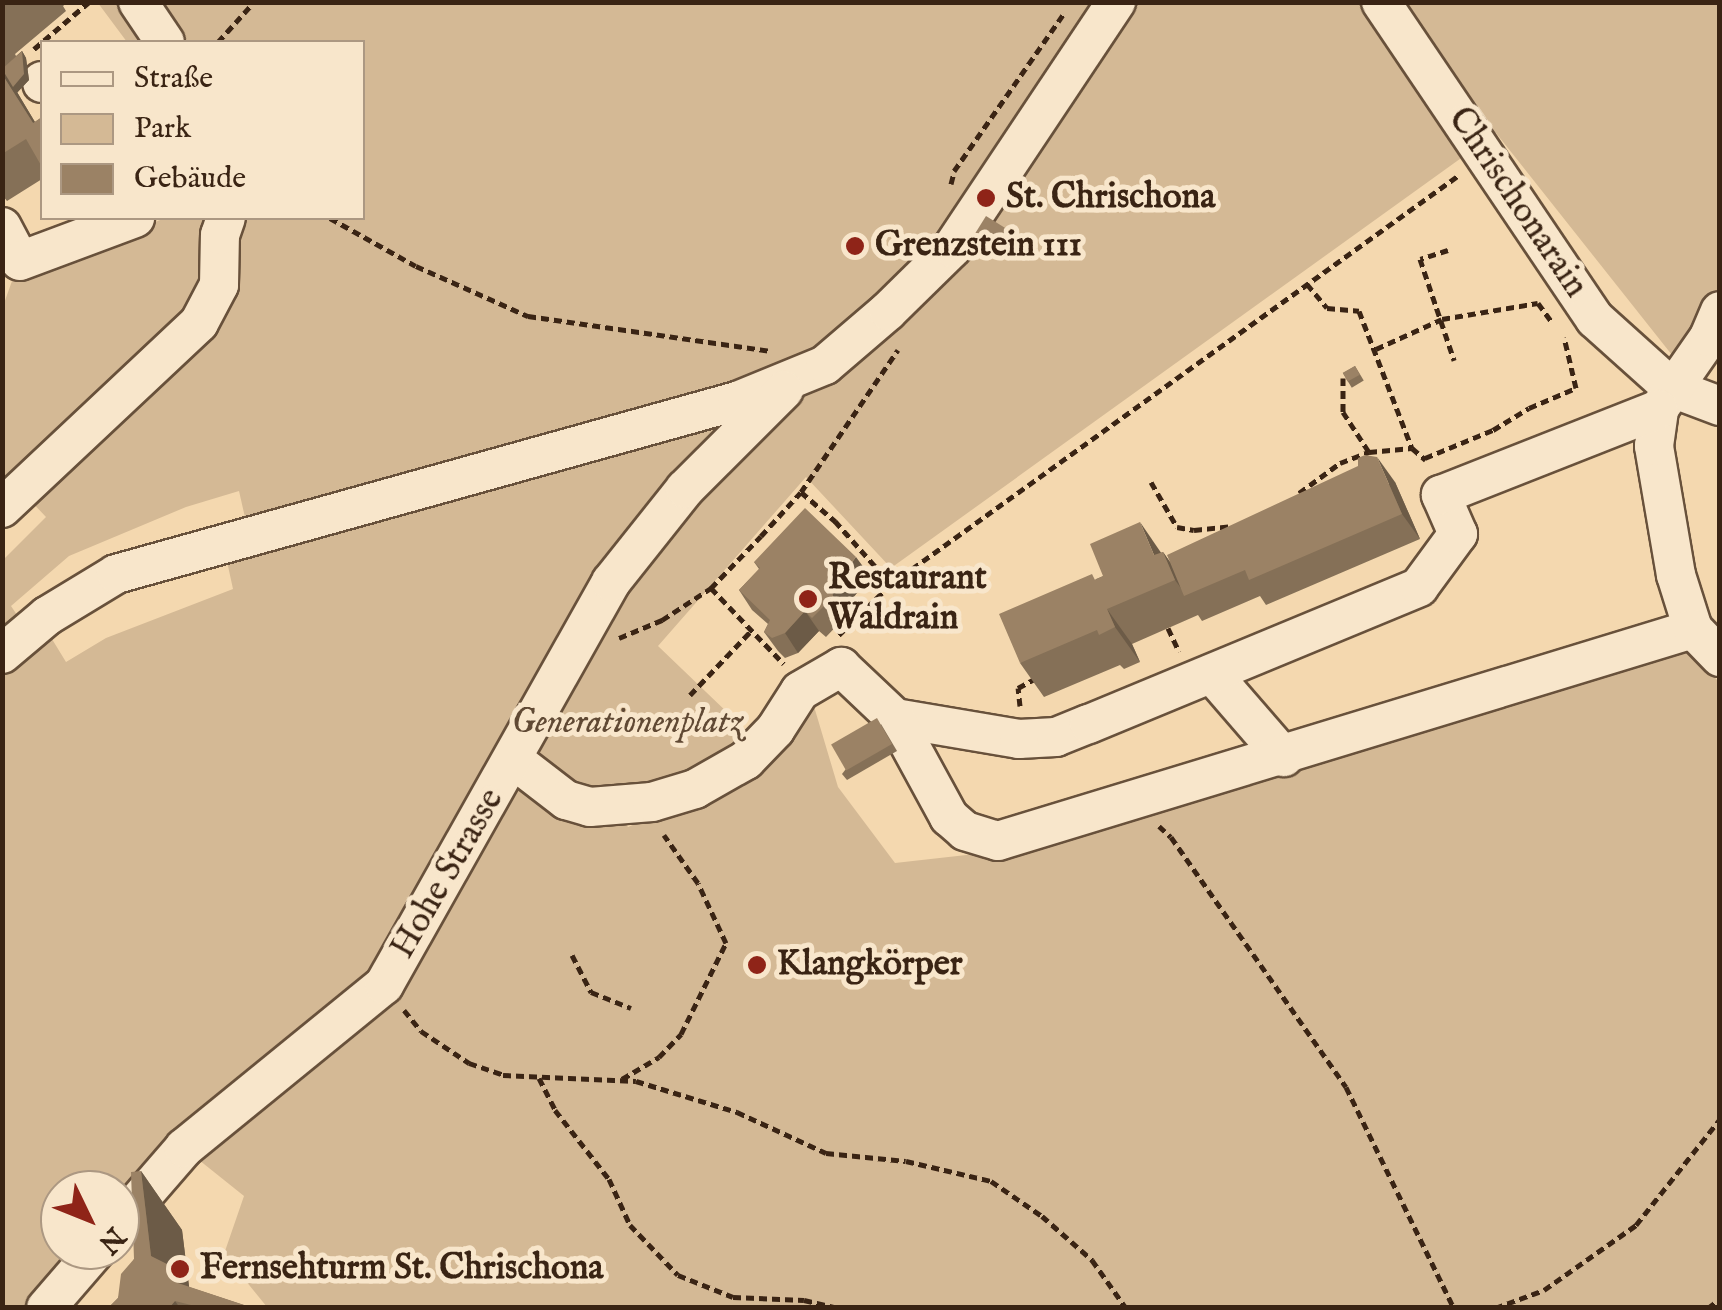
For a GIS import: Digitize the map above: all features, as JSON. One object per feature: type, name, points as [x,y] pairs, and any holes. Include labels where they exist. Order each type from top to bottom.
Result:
[{"type":"street","points":[[138,2],[164,40]]},
{"type":"street","name":"Hohe Strasse","points":[[2,654],[47,616],[116,574],[790,383],[825,365],[952,248],[1116,2]]},
{"type":"street","name":"Chrischonarain","points":[[1381,2],[1595,319],[1665,398],[1720,406]]},
{"type":"street","points":[[2,227],[20,261],[131,220]]},
{"type":"street","points":[[2,508],[200,323],[219,285],[220,235],[225,220]]},
{"type":"street","points":[[1720,311],[1708,337],[1665,398],[1655,470],[1676,575],[1694,629],[1720,657]]},
{"type":"street","name":"Hohe Strasse","points":[[140,1199],[184,1148],[384,985],[514,760],[568,654],[646,534],[790,383]]},
{"type":"street","points":[[895,718],[1020,739],[1056,737],[1212,674],[1419,587],[1458,534],[1434,498],[1665,398]]},
{"type":"street","points":[[514,760],[566,800],[590,806],[668,797],[695,789],[746,760],[808,687],[841,667],[895,718],[949,817],[980,839],[1022,836],[1694,629]]},
{"type":"street","points":[[1212,674],[1284,756]]},
{"type":"street","points":[[46,1308],[79,1270]]},
{"type":"path","points":[[220,40],[254,2]]},
{"type":"path","points":[[964,181],[954,172],[1071,2]]},
{"type":"path","points":[[60,40],[84,4]]},
{"type":"path","points":[[837,637],[891,584],[1486,155]]},
{"type":"path","points":[[334,220],[416,266],[528,316],[754,346],[825,365]]},
{"type":"path","points":[[1448,250],[1420,259],[1454,360]]},
{"type":"path","points":[[1307,284],[1327,308],[1359,311],[1412,448],[1425,458],[1434,498]]},
{"type":"path","points":[[1376,349],[1442,319],[1538,304],[1564,337],[1576,388],[1528,408],[1493,430],[1425,458]]},
{"type":"path","points":[[568,654],[597,648],[662,620],[711,588],[801,492],[906,338]]},
{"type":"path","points":[[1343,378],[1344,412],[1369,452]]},
{"type":"path","points":[[1298,494],[1340,463],[1369,452],[1412,448]]},
{"type":"path","points":[[1151,482],[1177,527],[1194,530],[1236,525]]},
{"type":"path","points":[[801,492],[834,520],[891,584]]},
{"type":"path","points":[[711,588],[808,687]]},
{"type":"path","points":[[690,695],[752,631]]},
{"type":"path","points":[[620,1080],[658,1057],[681,1034],[726,944],[698,883],[663,840],[668,797]]},
{"type":"path","points":[[1132,803],[1171,837],[1346,1087],[1454,1308]]},
{"type":"path","points":[[572,956],[591,992],[631,1008]]},
{"type":"path","points":[[384,985],[420,1031],[470,1063],[503,1075],[636,1081],[737,1112],[826,1152],[906,1161],[991,1180],[1042,1216],[1092,1260],[1126,1308]]},
{"type":"path","points":[[540,1078],[554,1110],[609,1179],[630,1225],[678,1275],[733,1297],[804,1300],[840,1308]]},
{"type":"path","points":[[1495,1308],[1544,1290],[1636,1224],[1720,1119]]},
{"type":"path","points":[[1708,1308],[1720,1298]]},
{"type":"green space","name":"Generationenplatz","points":[[98,3],[1719,3],[1719,319],[1672,355],[1496,133],[891,568],[806,477],[658,646],[754,738],[712,767],[607,798],[628,827],[727,784],[813,703],[838,787],[895,863],[1002,851],[1686,647],[1719,682],[1719,1307],[267,1307],[224,1254],[244,1196],[184,1148],[140,1199],[140,1170],[40,1170],[40,1270],[78,1270],[46,1307],[3,1307],[3,560],[46,517],[29,499],[3,524],[2,309],[12,281],[160,220],[365,220],[365,40],[126,40]],"holes":[[[239,491],[249,535],[223,543],[233,589],[106,638],[66,662],[44,626],[31,636],[11,606],[69,556],[186,507]]]},
{"type":"building","points":[[22,51],[24,74],[13,87],[2,69]]},
{"type":"building","points":[[2,74],[33,123],[40,118],[40,164],[26,139],[2,154]]},
{"type":"building","points":[[986,216],[1007,229],[994,250],[973,237]]},
{"type":"building","points":[[1355,366],[1360,375],[1348,382],[1343,373]]},
{"type":"building","points":[[1377,457],[1402,514],[1249,580],[1245,570],[1184,596],[1167,555],[1358,466],[1358,458]]},
{"type":"building","name":"Restaurant Waldrain","points":[[805,508],[856,557],[832,588],[833,597],[812,618],[805,611],[785,633],[772,638],[764,632],[770,620],[739,590],[760,568],[754,562]]},
{"type":"building","points":[[1140,522],[1154,555],[1163,552],[1175,580],[1107,609],[1115,627],[1099,635],[1097,630],[1020,663],[999,614],[1092,574],[1095,580],[1103,576],[1090,544]]},
{"type":"building","points":[[877,718],[892,744],[846,770],[831,744]]},
{"type":"building","points":[[140,1171],[151,1256],[171,1266],[178,1283],[253,1308],[203,1308],[175,1301],[169,1308],[108,1308],[118,1298],[121,1274],[124,1270],[140,1270]]},
{"type":"place","name":"St. Chrischona","points":[[986,198]]},
{"type":"place","name":"Grenzstein 111","points":[[855,246]]},
{"type":"place","name":"Restaurant Waldrain","points":[[808,599]]},
{"type":"place","name":"Klangkörper","points":[[757,965]]},
{"type":"place","name":"Fernsehturm St. Chrischona","points":[[180,1269]]}]
